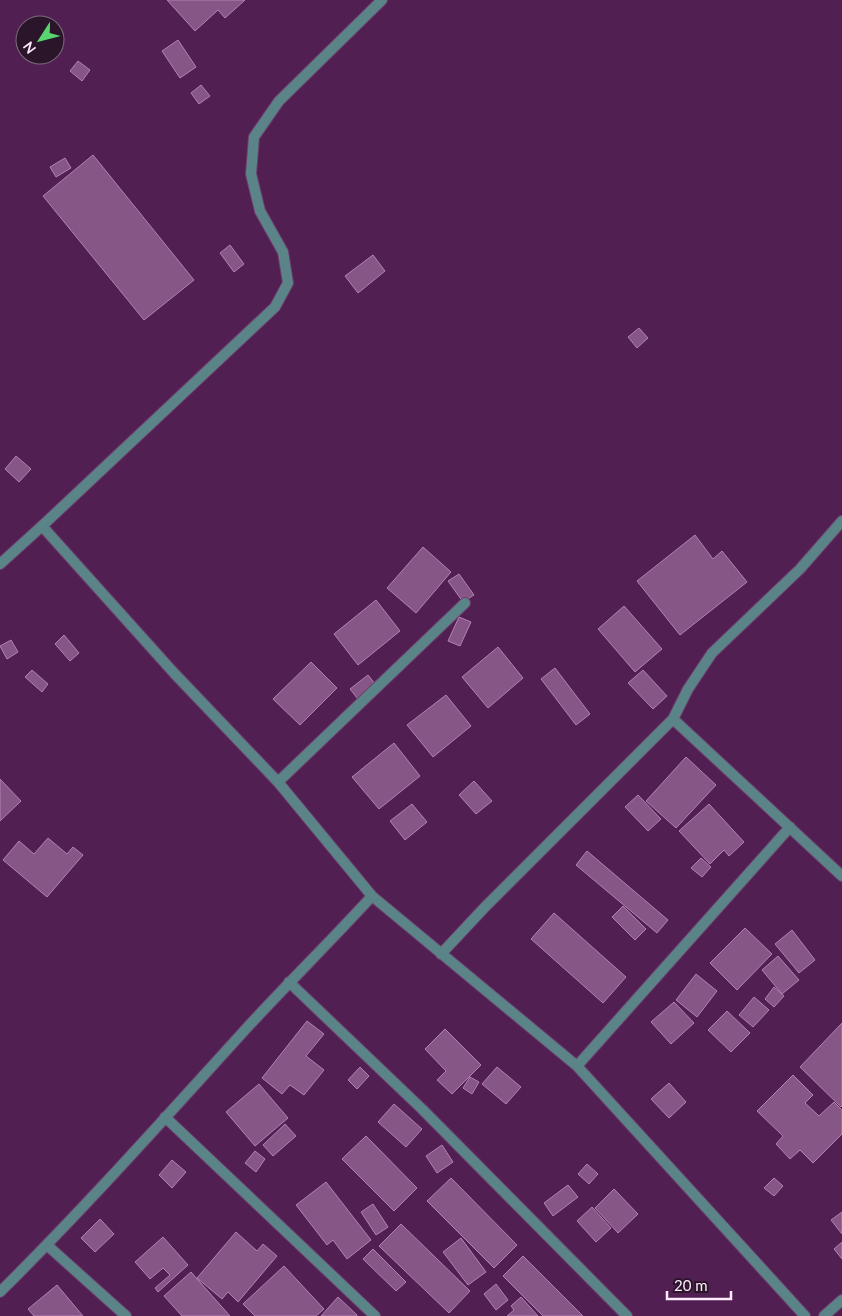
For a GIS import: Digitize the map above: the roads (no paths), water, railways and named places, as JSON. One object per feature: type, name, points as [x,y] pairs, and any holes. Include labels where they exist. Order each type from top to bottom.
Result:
[{"type":"street","points":[[0,564],[275,307],[288,283],[283,252],[260,211],[251,174],[254,136],[280,101],[382,0]]},
{"type":"street","points":[[441,954],[673,719],[688,689],[712,653],[800,569],[842,521]]},
{"type":"street","points":[[42,526],[174,673],[278,782],[372,896],[577,1066],[805,1316]]},
{"type":"street","points":[[278,782],[465,604]]},
{"type":"street","points":[[673,719],[842,876]]},
{"type":"street","points":[[577,1066],[790,827]]},
{"type":"street","points":[[0,1292],[48,1246],[289,982],[332,940],[372,896]]},
{"type":"street","points":[[289,982],[422,1110],[627,1316]]},
{"type":"street","points":[[165,1117],[375,1316]]},
{"type":"street","points":[[48,1246],[126,1316]]},
{"type":"street","points":[[824,1316],[842,1300]]}]
